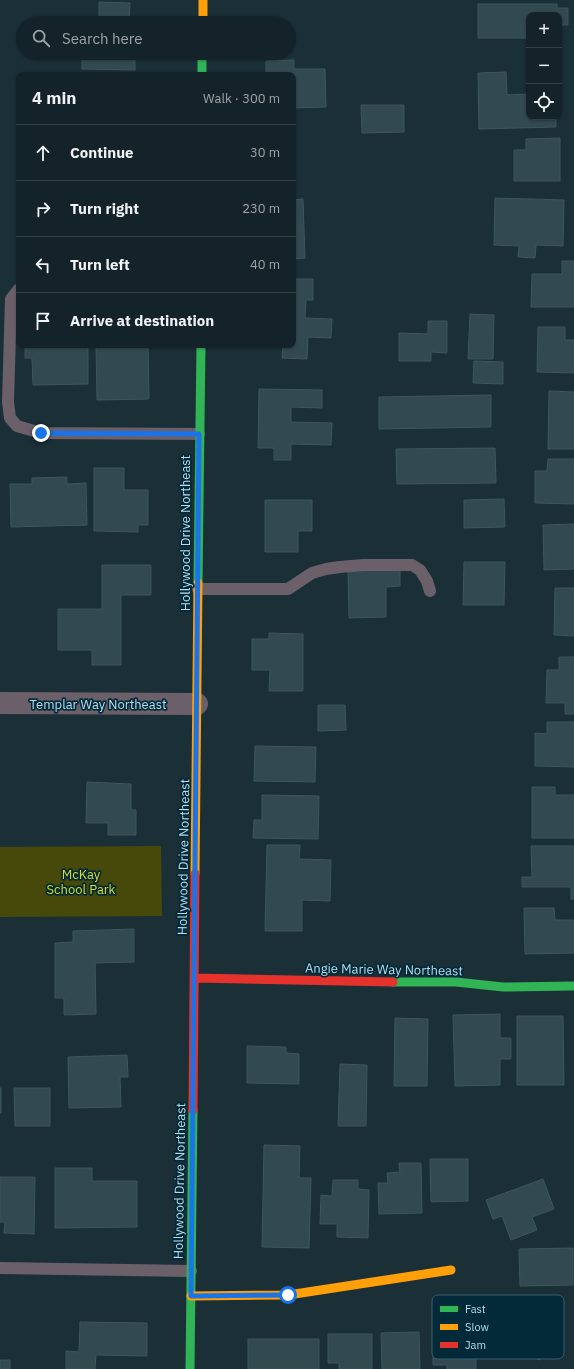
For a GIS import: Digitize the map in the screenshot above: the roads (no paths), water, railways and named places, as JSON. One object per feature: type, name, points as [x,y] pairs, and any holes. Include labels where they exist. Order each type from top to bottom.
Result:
[{"type":"street","points":[[203,0],[203,16]]},
{"type":"street","points":[[202,60],[202,72]]},
{"type":"street","name":"Hollywood Drive Northeast","points":[[190,1369],[201,348]]},
{"type":"street","name":"Templar Way Northeast","points":[[0,703],[197,704]]},
{"type":"street","name":"Angie Marie Way Northeast","points":[[194,978],[364,982],[456,982],[503,987],[574,986]]},
{"type":"street","points":[[191,1296],[288,1295],[451,1270]]},
{"type":"lane","points":[[16,293],[11,299],[8,358],[8,402],[10,418],[17,426],[41,433],[199,434]]},
{"type":"lane","points":[[198,589],[288,588],[312,573],[326,569],[363,565],[412,565],[420,570],[427,581],[430,592]]},
{"type":"lane","points":[[0,1268],[191,1271]]},
{"type":"park label","name":"McKay School Park","points":[[81,882]]}]
